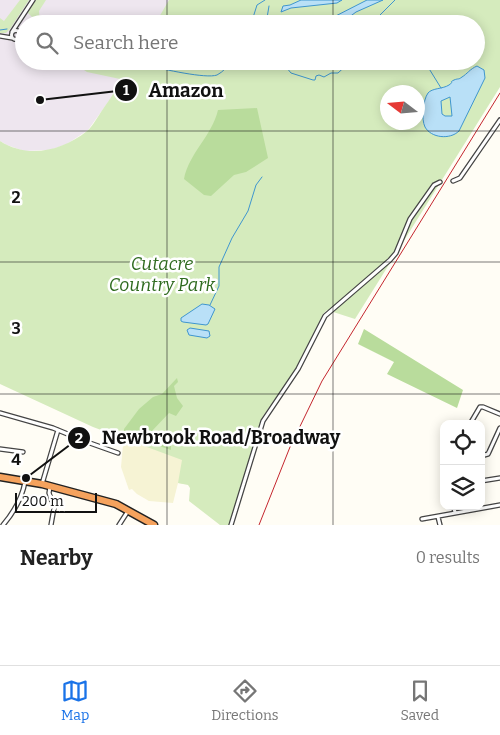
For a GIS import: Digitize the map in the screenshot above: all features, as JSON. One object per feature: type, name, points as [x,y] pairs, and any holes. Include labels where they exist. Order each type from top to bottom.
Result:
[{"type":"highway","points":[[0,477],[25,480],[116,504],[154,525]]},
{"type":"street","points":[[23,15],[33,0]]},
{"type":"street","points":[[1,36],[13,39],[12,33],[15,27]]},
{"type":"street","points":[[1,36],[15,31]]},
{"type":"street","points":[[453,181],[460,178],[500,120]]},
{"type":"street","points":[[231,525],[263,421],[298,369],[325,316],[390,260],[396,252],[410,220],[434,185],[440,182]]},
{"type":"street","points":[[472,420],[480,407],[500,414]]},
{"type":"street","points":[[0,413],[58,430],[118,453]]},
{"type":"street","points":[[485,455],[488,454],[500,428]]},
{"type":"street","points":[[42,484],[58,430]]},
{"type":"street","points":[[0,449],[23,452]]},
{"type":"street","points":[[485,480],[500,478]]},
{"type":"street","points":[[3,525],[10,517],[21,497],[25,480]]},
{"type":"street","points":[[51,487],[50,493],[54,508],[51,525]]},
{"type":"street","points":[[422,519],[500,505]]},
{"type":"street","points":[[119,525],[129,510]]},
{"type":"street","points":[[438,517],[440,525]]},
{"type":"shaded area","points":[[0,0],[179,0],[168,15],[15,15],[15,70],[127,70],[120,77],[116,91],[88,130],[67,144],[50,150],[24,151],[0,141]]},
{"type":"shaded area","points":[[124,434],[189,456],[183,484],[178,483],[173,503],[149,501],[132,489],[129,490],[121,467]]},
{"type":"green space","points":[[20,0],[29,0],[19,15],[15,15],[15,21],[10,29],[6,33],[0,33],[0,18],[4,21]]},
{"type":"green space","points":[[36,0],[46,0],[39,11],[39,15],[30,15],[27,12]]},
{"type":"green space","name":"Cutacre Country Park","points":[[169,0],[500,0],[500,87],[355,319],[327,310],[323,314],[294,372],[263,416],[230,525],[220,525],[189,501],[190,488],[188,485],[178,483],[182,460],[93,427],[0,384],[0,141],[11,147],[33,151],[56,148],[67,144],[87,131],[113,95],[120,79],[84,70],[485,70],[485,15],[160,15]]},
{"type":"green space","points":[[257,108],[268,158],[246,172],[234,175],[211,196],[204,195],[184,179],[191,161],[211,128],[218,110]]},
{"type":"green space","points":[[364,329],[463,390],[457,408],[387,374],[394,362],[358,344]]},
{"type":"green space","points":[[177,378],[178,382],[174,386],[177,398],[183,406],[176,416],[169,413],[151,432],[171,439],[171,450],[124,434],[124,429],[139,409],[153,397],[162,394]]},
{"type":"water","points":[[301,0],[342,0],[337,3],[291,8],[281,12],[283,6]]},
{"type":"water","points":[[367,0],[383,0],[352,15],[338,15]]},
{"type":"water","points":[[471,70],[484,70],[485,78],[459,131],[446,137],[432,134],[425,127],[426,96],[432,90],[449,85],[452,81],[461,78]],"holes":[[[450,97],[452,116],[442,114],[441,101]]]},
{"type":"water","points":[[202,304],[209,305],[215,309],[208,324],[181,321],[181,318]]},
{"type":"water","points":[[190,328],[209,331],[210,336],[207,338],[189,335],[187,330]]},
{"type":"waterway","points":[[254,15],[257,5],[265,0]]},
{"type":"waterway","points":[[380,15],[395,0]]},
{"type":"waterway","points":[[268,15],[269,6]]},
{"type":"waterway","points":[[0,30],[7,29]]},
{"type":"waterway","points":[[169,70],[204,76],[217,75],[223,70]]},
{"type":"waterway","points":[[288,70],[291,73],[313,80],[315,80],[316,76],[324,77],[331,73],[338,73],[341,70]]},
{"type":"waterway","points":[[430,70],[441,88]]},
{"type":"waterway","points":[[210,305],[219,286],[219,267],[232,238],[248,211],[256,185],[262,177]]},
{"type":"railway","points":[[259,525],[290,447],[322,381],[500,93]]},
{"type":"place","name":"Amazon","points":[[40,100]]},
{"type":"place","name":"Newbrook Road/Broadway","points":[[26,478]]}]
